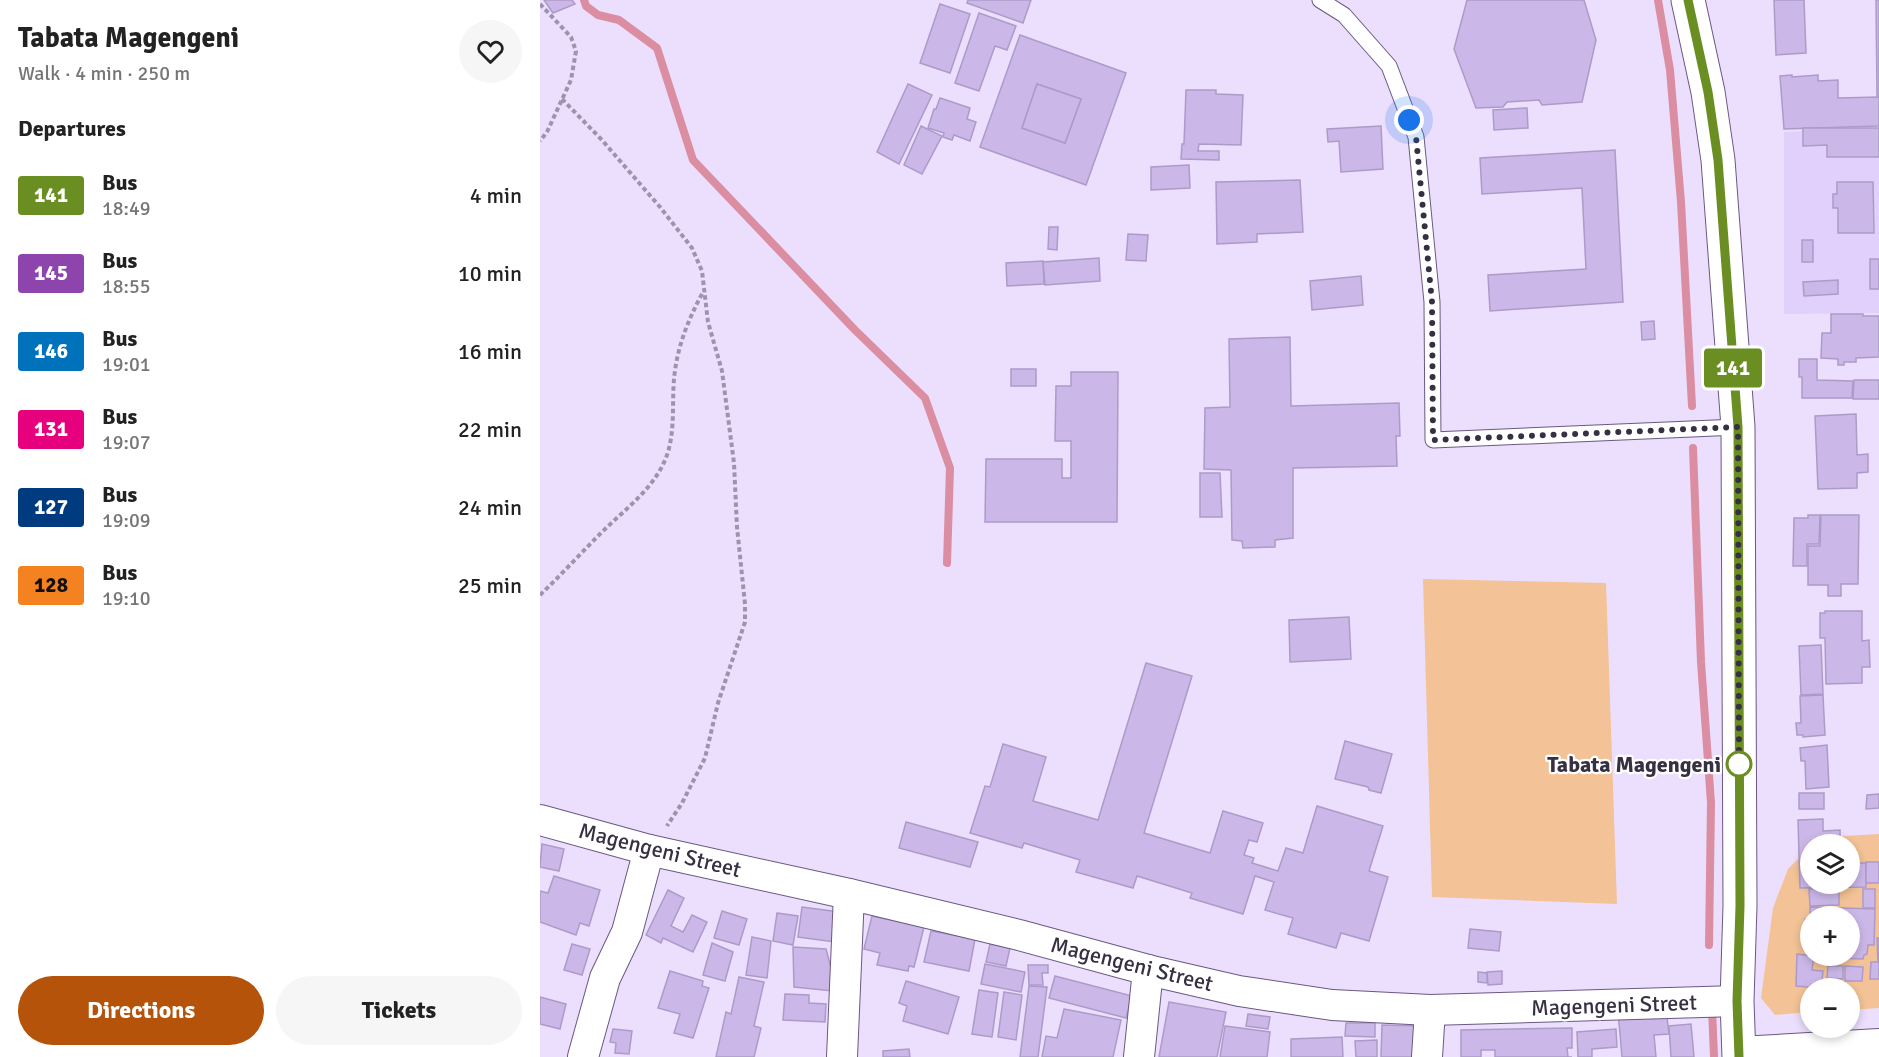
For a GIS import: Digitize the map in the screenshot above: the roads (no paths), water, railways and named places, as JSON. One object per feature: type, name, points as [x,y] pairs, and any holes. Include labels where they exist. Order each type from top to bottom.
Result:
[{"type":"main road","points":[[1688,0],[1708,92],[1718,160],[1738,427],[1740,906],[1737,1001],[1739,1055]]},
{"type":"street","name":"Magengeni Street","points":[[540,820],[649,850],[1019,934],[1148,970],[1239,991],[1332,1005],[1430,1010],[1737,1001]]},
{"type":"street","points":[[583,1057],[605,978],[627,932],[649,850]]},
{"type":"street","points":[[842,1057],[849,894]]},
{"type":"street","points":[[1139,1057],[1148,970]]},
{"type":"street","points":[[1427,1057],[1430,1010]]},
{"type":"street","points":[[1739,1055],[1879,1044]]},
{"type":"lane","points":[[1320,0],[1344,15],[1389,66],[1416,137],[1432,302],[1433,440],[1738,427]]},
{"type":"waterway","points":[[584,0],[586,6],[598,15],[619,20],[657,48],[693,160],[855,330],[925,398],[950,468],[947,563]]},
{"type":"waterway","points":[[1658,0],[1670,70],[1681,202],[1692,406]]},
{"type":"waterway","points":[[1693,448],[1701,662],[1711,803],[1709,945]]},
{"type":"waterway","points":[[1712,1008],[1714,1057]]},
{"type":"place","name":"Tabata Magengeni","points":[[1739,764]]}]
